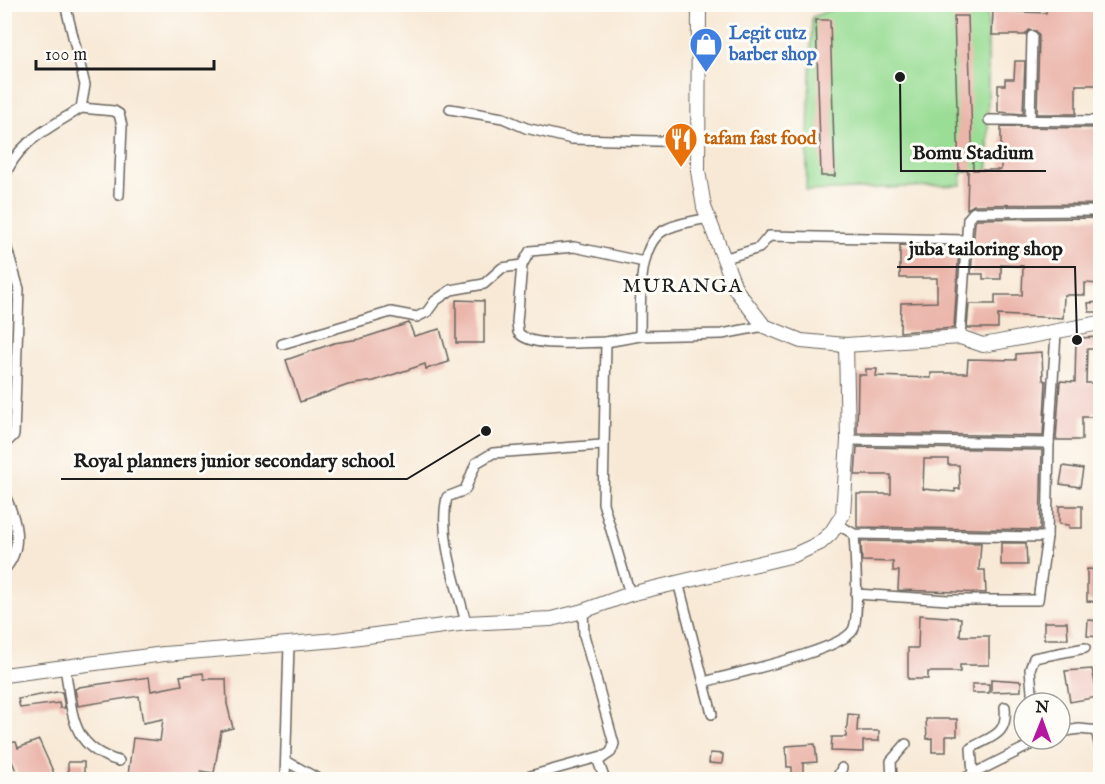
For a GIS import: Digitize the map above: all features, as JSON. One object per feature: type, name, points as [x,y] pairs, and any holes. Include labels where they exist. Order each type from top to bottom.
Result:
[{"type":"street","points":[[65,4],[85,85],[81,108]]},
{"type":"street","points":[[699,4],[700,189],[707,218],[740,297],[764,326],[801,341],[846,345],[960,337],[982,345],[1101,323]]},
{"type":"street","points":[[1030,120],[1032,36]]},
{"type":"street","points":[[4,179],[16,153],[31,139],[81,108],[114,111],[119,114],[122,126],[119,195]]},
{"type":"street","points":[[450,109],[503,118],[543,133],[572,139],[698,142]]},
{"type":"street","points":[[989,120],[1101,121]]},
{"type":"street","points":[[960,337],[968,219],[974,212],[1101,211]]},
{"type":"street","points":[[640,336],[644,262],[655,238],[661,232],[707,218]]},
{"type":"street","points":[[723,259],[759,248],[769,236],[966,240]]},
{"type":"street","points":[[4,239],[19,300],[15,428],[14,435],[4,445]]},
{"type":"street","points":[[644,262],[574,247],[530,251],[522,265],[517,322],[522,337],[543,343],[606,342],[640,336],[707,336],[764,326]]},
{"type":"street","points":[[282,345],[391,312],[417,317],[427,312],[435,302],[451,290],[484,284],[501,268],[522,265]]},
{"type":"street","points":[[856,594],[1034,602],[1039,599],[1047,537],[1048,443],[1056,333]]},
{"type":"street","points":[[606,342],[603,502],[630,594]]},
{"type":"street","points":[[4,675],[174,653],[337,640],[466,623],[536,621],[583,611],[630,594],[794,555],[820,543],[837,524],[845,500],[848,440],[846,345]]},
{"type":"street","points":[[848,440],[1048,443]]},
{"type":"street","points":[[466,623],[449,552],[446,526],[447,497],[465,490],[476,463],[493,453],[603,445]]},
{"type":"street","points":[[4,494],[16,518],[18,529],[15,548],[4,570]]},
{"type":"street","points":[[837,524],[854,534],[1047,537]]},
{"type":"street","points":[[704,682],[820,649],[844,639],[854,628],[856,594],[854,534]]},
{"type":"street","points":[[678,582],[712,714]]},
{"type":"street","points":[[516,780],[611,752],[614,744],[585,635],[583,611]]},
{"type":"street","points":[[285,780],[289,644]]},
{"type":"street","points":[[1032,691],[1030,669],[1034,658],[1085,648]]},
{"type":"street","points":[[65,668],[76,723],[84,743],[107,758],[119,761]]},
{"type":"street","points":[[976,777],[971,748],[983,740],[996,737],[1006,718],[1005,707]]},
{"type":"street","points":[[1072,731],[1098,730],[1101,748]]},
{"type":"street","points":[[892,780],[891,762],[906,744]]},
{"type":"street","points":[[961,780],[976,777],[1020,751]]},
{"type":"street","points":[[602,756],[599,765],[605,780]]},
{"type":"street","points":[[286,761],[320,780]]},
{"type":"street","points":[[836,780],[842,768]]},
{"type":"green space","points":[[843,5],[988,5],[988,170],[962,172],[961,185],[806,191],[812,17]]},
{"type":"building","points":[[1046,4],[1101,5],[1101,85],[1076,85],[1076,114],[1037,114],[1039,36],[1036,31],[1029,30],[1025,35],[992,35],[993,11],[1046,13]]},
{"type":"building","points":[[954,16],[968,16],[973,170],[1001,170],[1001,127],[1101,128],[1101,204],[974,205],[967,209],[968,170],[959,171]]},
{"type":"building","points":[[816,20],[830,20],[835,176],[821,176]]},
{"type":"building","points":[[1015,61],[1025,61],[1023,114],[998,112],[998,85],[1005,85],[1005,79],[1014,79]]},
{"type":"building","points":[[1099,218],[1101,284],[1085,283],[1085,295],[1064,295],[1063,318],[998,315],[998,328],[967,328],[969,304],[995,304],[995,295],[1022,295],[1023,266],[1001,265],[1001,279],[983,279],[983,274],[971,274],[977,219]]},
{"type":"building","points":[[900,245],[959,247],[954,328],[900,332],[901,303],[937,302],[937,278],[900,278]]},
{"type":"building","points":[[456,300],[484,301],[484,343],[456,343]]},
{"type":"building","points":[[1101,302],[1101,312],[1089,312],[1088,303]]},
{"type":"building","points":[[409,323],[414,336],[440,329],[449,362],[426,369],[425,364],[374,381],[348,385],[300,402],[286,360],[334,343],[360,339]]},
{"type":"building","points":[[1101,337],[1101,349],[1087,349],[1086,383],[1095,383],[1095,391],[1101,391],[1101,412],[1094,412],[1094,417],[1082,417],[1082,440],[1056,440],[1060,381],[1075,382],[1076,338]]},
{"type":"building","points":[[1042,352],[1043,380],[1046,381],[1043,436],[857,433],[858,375],[866,375],[866,369],[877,369],[876,376],[931,378],[931,373],[967,373],[968,359],[1016,360],[1016,354]]},
{"type":"building","points":[[857,447],[1042,450],[1040,530],[857,527],[857,494],[891,494],[891,475],[855,475]],"holes":[[[924,459],[948,459],[948,465],[959,465],[960,489],[955,489],[955,492],[923,489]]]},
{"type":"building","points":[[1063,466],[1083,469],[1080,487],[1060,484]]},
{"type":"building","points":[[1059,506],[1082,506],[1082,528],[1069,528],[1069,525],[1059,524]]},
{"type":"building","points":[[861,541],[981,543],[979,570],[985,570],[986,593],[898,590],[899,571],[893,571],[893,562],[862,561]]},
{"type":"building","points":[[1001,543],[1026,543],[1027,565],[1001,565]]},
{"type":"building","points":[[1087,569],[1101,570],[1101,602],[1087,601]]},
{"type":"building","points":[[919,615],[961,618],[960,636],[989,636],[989,665],[960,665],[960,672],[928,672],[928,679],[908,679],[908,648],[918,648]]},
{"type":"building","points":[[1088,620],[1101,621],[1101,637],[1087,636]]},
{"type":"building","points":[[1044,622],[1067,622],[1068,639],[1044,639]]},
{"type":"building","points":[[1092,669],[1098,697],[1072,702],[1072,691],[1068,691],[1065,671]]},
{"type":"building","points":[[203,673],[204,679],[226,679],[227,704],[233,728],[221,731],[214,773],[201,771],[200,780],[128,775],[133,738],[160,741],[163,719],[143,723],[139,696],[78,706],[75,689],[79,687],[149,677],[151,691],[182,685],[180,676]]},
{"type":"building","points":[[991,679],[1021,681],[1021,691],[991,692]]},
{"type":"building","points":[[972,684],[989,684],[989,693],[972,693]]},
{"type":"building","points":[[62,692],[65,708],[60,708],[59,703],[20,708],[18,699]]},
{"type":"building","points":[[848,714],[858,715],[857,731],[879,731],[879,741],[863,741],[863,752],[831,751],[832,737],[846,737]]},
{"type":"building","points":[[926,719],[957,719],[957,736],[946,736],[946,752],[932,752],[932,738],[927,739]]},
{"type":"building","points":[[39,740],[57,780],[20,780],[4,743],[16,742],[18,748]]},
{"type":"building","points":[[815,744],[817,762],[803,763],[803,780],[792,780],[792,767],[787,767],[786,746]]},
{"type":"building","points":[[710,753],[723,754],[722,764],[709,763]]},
{"type":"building","points":[[68,762],[84,762],[84,780],[68,780]]},
{"type":"place","name":"Legit cutz barber shop","points":[[706,73]]},
{"type":"place","name":"Bomu Stadium","points":[[900,77]]},
{"type":"place","name":"tafam fast food","points":[[681,168]]},
{"type":"place","name":"juba tailoring shop","points":[[1077,340]]},
{"type":"place","name":"Royal planners junior secondary school","points":[[486,431]]},
{"type":"district","name":"MURANGA","points":[[683,286]]}]
